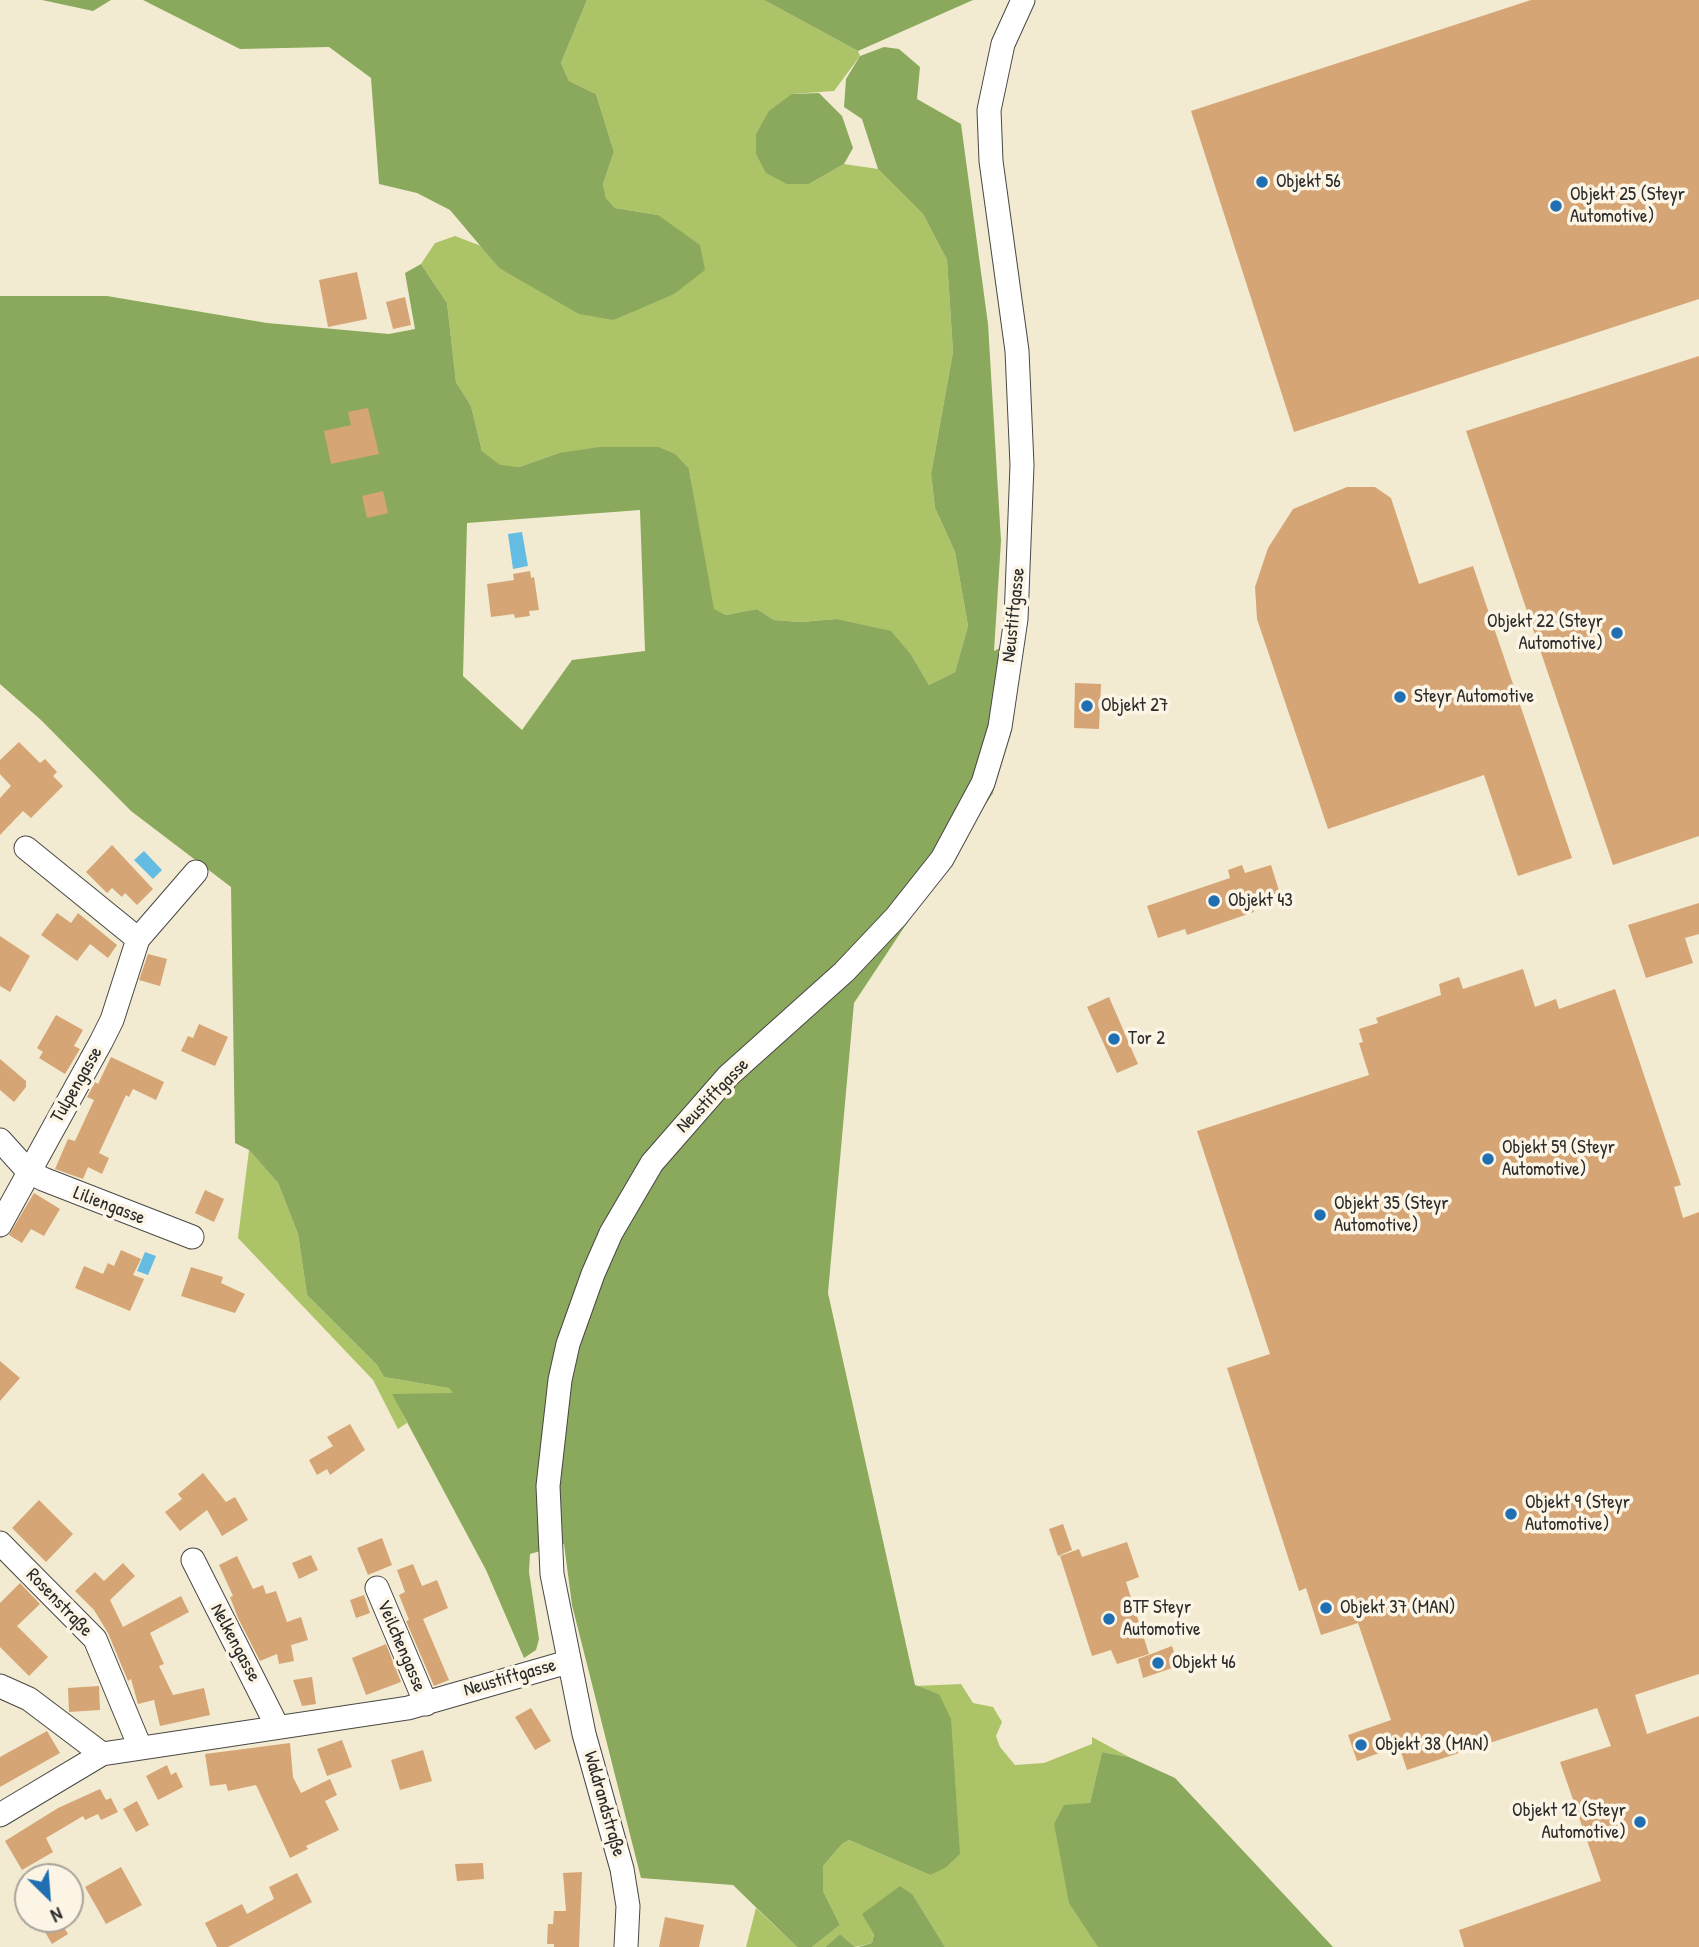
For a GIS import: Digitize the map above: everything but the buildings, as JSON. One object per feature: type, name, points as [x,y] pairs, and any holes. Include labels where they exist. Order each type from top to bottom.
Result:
[{"type":"street","name":"Neustiftgasse","points":[[102,1754],[426,1704],[478,1686],[568,1662],[552,1574],[548,1486],[553,1428],[568,1345],[611,1233],[652,1163],[679,1129],[728,1076],[844,972],[918,891],[942,859],[972,807],[1000,727],[1017,594],[1021,430],[1013,307],[991,160],[989,110],[1003,44],[1023,0]]},
{"type":"street","points":[[26,848],[138,939]]},
{"type":"street","name":"Tulpengasse","points":[[0,1225],[112,1020],[127,966],[138,939],[196,872]]},
{"type":"street","points":[[0,1140],[28,1171]]},
{"type":"street","name":"Liliengasse","points":[[28,1171],[121,1212],[192,1237]]},
{"type":"street","name":"Rosenstraße","points":[[0,1543],[95,1639],[140,1747]]},
{"type":"street","name":"Nelkengasse","points":[[194,1560],[277,1726]]},
{"type":"street","name":"Veilchengasse","points":[[377,1588],[426,1704]]},
{"type":"street","name":"Waldrandstraße","points":[[568,1662],[584,1734],[622,1869],[628,1906],[626,1947]]},
{"type":"street","points":[[0,1686],[29,1699],[102,1754],[0,1815]]},
{"type":"green space","points":[[42,0],[111,0],[93,11]]},
{"type":"green space","points":[[143,0],[587,0],[561,63],[569,81],[596,94],[614,152],[603,184],[606,198],[615,208],[658,215],[700,245],[705,270],[674,294],[614,320],[579,314],[499,268],[450,210],[417,193],[379,184],[371,78],[329,47],[240,49]]},
{"type":"green space","points":[[587,0],[764,0],[858,51],[860,56],[834,91],[792,94],[809,184],[844,164],[878,169],[923,214],[947,260],[953,352],[931,474],[935,508],[955,552],[968,626],[955,672],[929,685],[912,656],[836,619],[801,622],[774,620],[757,609],[726,615],[713,609],[689,469],[559,453],[519,467],[500,466],[482,451],[471,406],[456,382],[447,303],[421,264],[435,243],[455,236],[481,246],[499,268],[614,320],[632,312],[658,215],[615,208],[606,198],[603,184],[614,152],[596,94],[569,81],[561,63]]},
{"type":"green space","points":[[764,0],[973,0],[858,51]]},
{"type":"green space","points":[[884,47],[899,49],[920,67],[917,99],[961,124],[988,324],[1001,541],[994,651],[1021,638],[993,793],[854,1003],[828,1293],[915,1685],[939,1694],[951,1719],[960,1854],[945,1868],[930,1875],[849,1840],[842,1844],[823,1866],[823,1891],[840,1925],[812,1947],[797,1947],[733,1885],[641,1878],[572,1605],[564,1544],[530,1554],[529,1572],[539,1639],[536,1650],[524,1658],[486,1570],[392,1394],[453,1393],[449,1388],[384,1377],[377,1365],[307,1295],[298,1234],[278,1183],[249,1150],[235,1143],[231,887],[131,811],[41,720],[0,684],[0,296],[107,296],[267,323],[389,334],[415,329],[405,273],[421,264],[447,303],[456,382],[471,406],[482,451],[500,465],[519,467],[559,453],[600,447],[658,447],[675,454],[689,469],[714,609],[726,615],[757,609],[774,620],[801,622],[836,619],[891,631],[912,656],[929,685],[955,672],[968,626],[955,552],[935,508],[931,474],[953,352],[947,260],[923,214],[878,169],[862,119],[844,107],[846,79],[860,56]],"holes":[[[640,510],[645,651],[572,660],[522,730],[463,676],[467,523]]]},
{"type":"green space","points":[[819,93],[842,116],[853,148],[844,164],[809,184],[787,184],[766,173],[756,154],[756,134],[769,111],[792,94]]},
{"type":"green space","points":[[249,1150],[278,1183],[298,1234],[307,1295],[377,1365],[384,1377],[450,1388],[454,1394],[393,1394],[407,1423],[398,1429],[373,1380],[238,1238]]},
{"type":"green space","points":[[961,1684],[973,1703],[993,1707],[1002,1722],[996,1736],[1000,1747],[1015,1765],[1044,1763],[1092,1744],[1092,1737],[1129,1757],[1102,1752],[1090,1803],[1054,1824],[1098,1947],[945,1947],[913,1895],[874,1933],[872,1943],[855,1947],[840,1934],[825,1947],[812,1947],[840,1925],[823,1891],[823,1866],[842,1844],[849,1840],[930,1875],[939,1694],[915,1686]]},
{"type":"green space","points":[[1102,1752],[1129,1757],[1175,1778],[1333,1947],[1098,1947],[1069,1903],[1054,1824],[1064,1805],[1090,1803]]},
{"type":"green space","points":[[900,1886],[913,1895],[945,1947],[858,1947],[872,1943],[874,1934],[862,1914]]},
{"type":"green space","points":[[756,1908],[797,1947],[746,1947]]},
{"type":"green space","points":[[840,1934],[855,1947],[825,1947]]},
{"type":"water","points":[[522,532],[528,566],[513,569],[508,534]]},
{"type":"water","points":[[144,851],[162,870],[153,879],[134,860]]},
{"type":"water","points":[[145,1252],[156,1256],[148,1275],[137,1271]]},
{"type":"place","name":"Objekt 56","points":[[1262,182]]},
{"type":"place","name":"Objekt 25 (Steyr Automotive)","points":[[1556,206]]},
{"type":"place","name":"Objekt 22 (Steyr Automotive)","points":[[1617,633]]},
{"type":"place","name":"Steyr Automotive","points":[[1400,697]]},
{"type":"place","name":"Objekt 27","points":[[1087,706]]},
{"type":"place","name":"Objekt 43","points":[[1214,901]]},
{"type":"place","name":"Tor 2","points":[[1114,1039]]},
{"type":"place","name":"Objekt 59 (Steyr Automotive)","points":[[1488,1159]]},
{"type":"place","name":"Objekt 35 (Steyr Automotive)","points":[[1320,1215]]},
{"type":"place","name":"Objekt 9 (Steyr Automotive)","points":[[1511,1514]]},
{"type":"place","name":"Objekt 37 (MAN)","points":[[1326,1608]]},
{"type":"place","name":"BTF Steyr Automotive","points":[[1109,1619]]},
{"type":"place","name":"Objekt 46","points":[[1158,1663]]},
{"type":"place","name":"Objekt 38 (MAN)","points":[[1361,1745]]},
{"type":"place","name":"Objekt 12 (Steyr Automotive)","points":[[1640,1822]]}]
